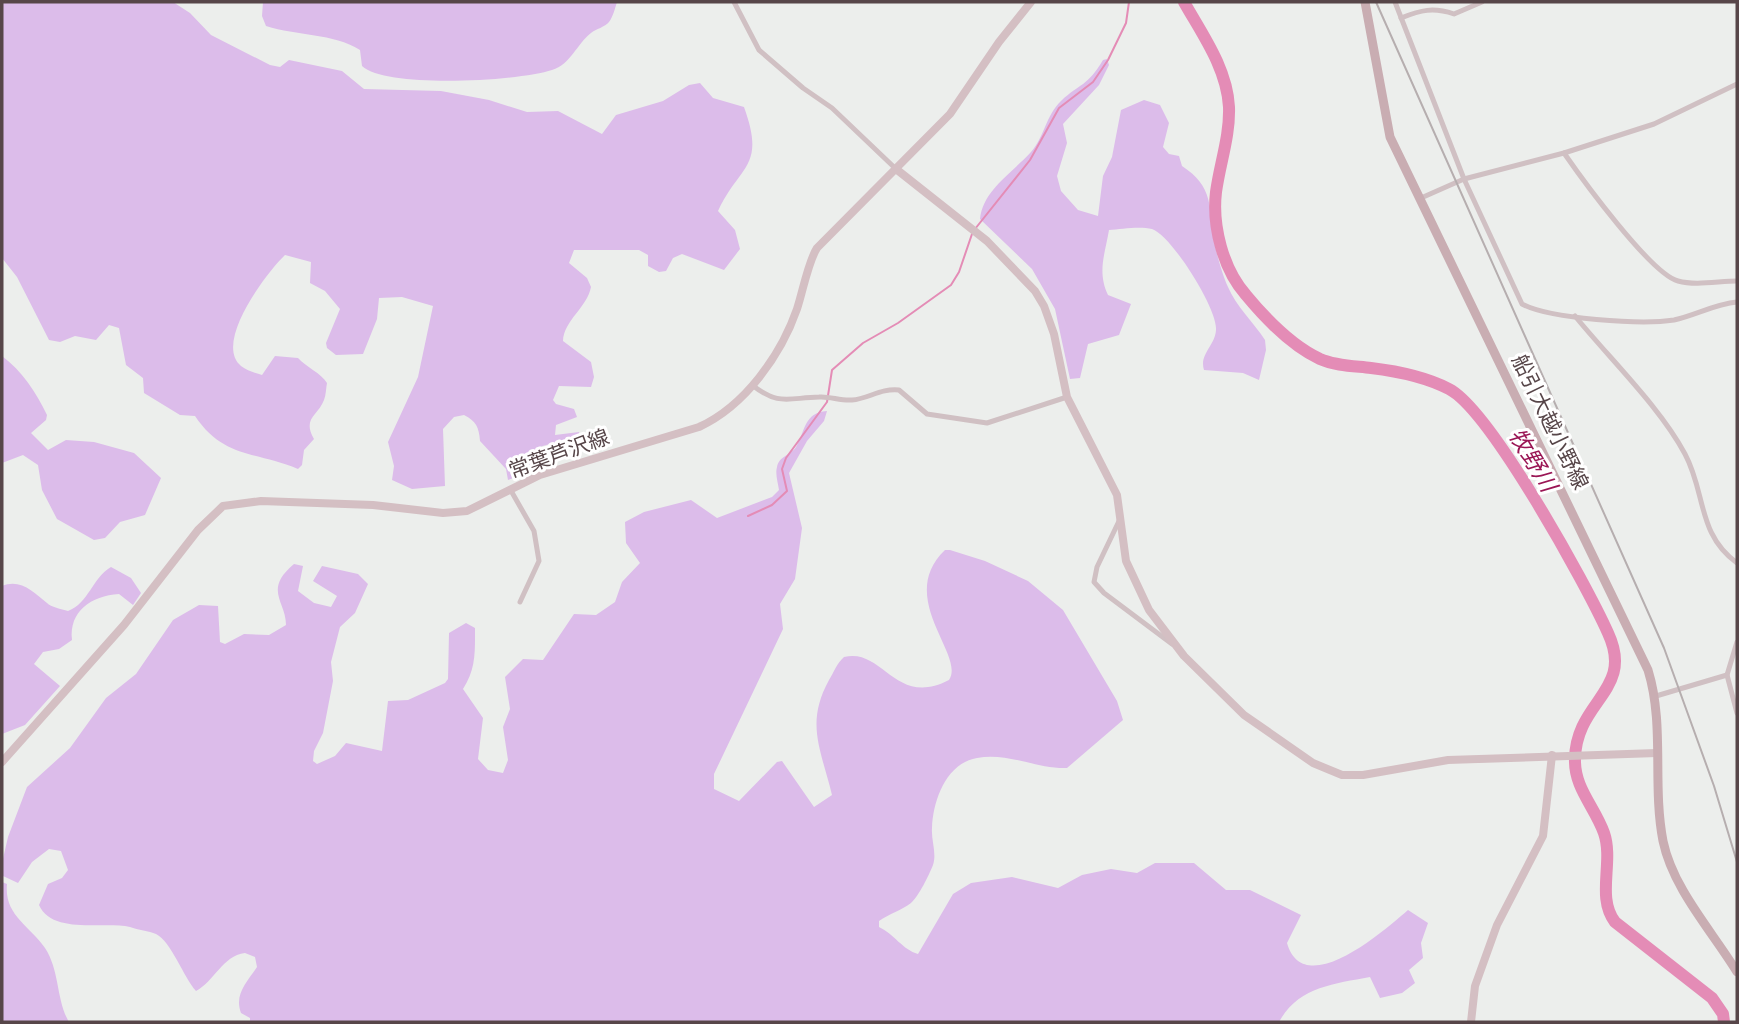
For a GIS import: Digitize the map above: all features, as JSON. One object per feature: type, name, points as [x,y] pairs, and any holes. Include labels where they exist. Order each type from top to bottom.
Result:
[{"type":"main road","name":"船引大越小野線","points":[[1365,2],[1390,137],[1597,559],[1648,670],[1656,696],[1664,844],[1693,906],[1737,972]]},
{"type":"street","points":[[734,2],[759,50],[803,88],[832,107],[896,169],[987,241],[1035,290],[1054,334],[1067,397],[1117,495],[1126,561],[1149,610],[1180,650],[1244,715],[1313,763],[1342,775],[1363,775],[1448,760],[1657,752]]},
{"type":"street","name":"常葉芦沢線","points":[[2,762],[124,625],[198,530],[223,506],[249,501],[270,501],[373,505],[454,513],[478,508],[510,489],[562,468],[699,427],[721,414],[751,385],[786,336],[811,270],[811,257],[825,238],[950,114],[999,42],[1031,2]]},
{"type":"street","points":[[1395,2],[1464,178],[1522,304],[1532,310],[1632,321],[1670,320],[1737,302]]},
{"type":"street","points":[[1401,18],[1422,9],[1440,9],[1454,14],[1482,2]]},
{"type":"street","points":[[1421,198],[1464,178],[1564,153],[1685,111],[1737,84]]},
{"type":"street","points":[[1564,153],[1614,221],[1675,281],[1737,281]]},
{"type":"street","points":[[1575,316],[1660,419],[1686,455],[1712,535],[1721,551],[1737,563]]},
{"type":"street","points":[[751,385],[766,396],[784,401],[820,396],[853,401],[879,391],[899,390],[927,414],[987,424],[1067,397]]},
{"type":"street","points":[[510,489],[534,531],[539,561],[520,601]]},
{"type":"street","points":[[1120,519],[1097,566],[1094,582],[1104,593],[1180,650]]},
{"type":"street","points":[[1737,642],[1727,675],[1737,713]]},
{"type":"street","points":[[1656,696],[1727,675]]},
{"type":"street","points":[[1471,1022],[1475,986],[1497,925],[1543,836],[1552,755]]},
{"type":"shaded area","points":[[2,2],[173,2],[190,13],[211,35],[270,65],[280,67],[289,60],[342,71],[364,89],[441,91],[489,100],[527,112],[558,111],[602,134],[616,115],[663,101],[689,85],[700,83],[713,98],[744,107],[750,127],[752,142],[748,164],[718,211],[735,230],[740,249],[724,270],[682,254],[673,258],[666,271],[659,272],[648,266],[648,255],[639,250],[574,250],[569,263],[587,278],[591,287],[567,327],[563,341],[591,362],[594,377],[591,387],[559,386],[553,400],[556,404],[574,409],[577,417],[556,425],[555,435],[579,432],[580,442],[554,443],[539,447],[535,470],[508,480],[506,469],[480,441],[474,422],[464,415],[454,417],[443,429],[445,486],[412,489],[392,480],[394,466],[388,442],[418,377],[433,306],[402,297],[379,298],[377,319],[363,354],[336,355],[327,348],[326,343],[340,309],[325,291],[310,283],[311,262],[285,255],[246,308],[238,325],[234,355],[243,368],[262,375],[275,356],[298,358],[327,383],[325,396],[310,422],[314,439],[304,450],[302,465],[298,469],[242,452],[217,440],[195,416],[180,415],[144,393],[143,378],[126,365],[119,328],[109,325],[96,340],[75,336],[60,342],[49,340],[17,277],[2,258]]},
{"type":"shaded area","points":[[263,2],[617,2],[609,22],[591,33],[559,67],[535,74],[454,81],[398,78],[376,73],[362,66],[360,50],[349,44],[266,26],[262,16]]},
{"type":"shaded area","points":[[1107,59],[1109,65],[1099,85],[1063,124],[1067,143],[1057,176],[1061,191],[1078,210],[1098,216],[1103,176],[1112,157],[1121,110],[1144,100],[1160,105],[1169,123],[1163,147],[1169,154],[1179,156],[1182,166],[1205,190],[1215,246],[1226,282],[1231,294],[1265,340],[1266,350],[1259,380],[1243,373],[1204,370],[1205,355],[1216,330],[1210,306],[1192,274],[1170,244],[1152,229],[1142,228],[1109,230],[1103,263],[1105,287],[1108,295],[1131,304],[1119,335],[1088,344],[1080,378],[1070,379],[1055,309],[1032,269],[980,219],[982,209],[992,191],[1035,146],[1056,107],[1088,80],[1103,60]]},
{"type":"shaded area","points":[[2,356],[28,382],[47,415],[46,420],[31,433],[48,450],[66,440],[94,442],[134,453],[161,478],[145,515],[120,522],[105,538],[94,540],[57,519],[42,490],[38,465],[23,455],[2,463]]},
{"type":"shaded area","points":[[827,411],[824,421],[807,441],[789,473],[802,528],[795,579],[780,604],[783,629],[714,774],[714,789],[739,801],[777,762],[782,761],[814,807],[832,795],[817,737],[818,710],[829,680],[844,657],[857,656],[869,660],[902,682],[915,687],[931,687],[949,680],[952,669],[949,656],[929,606],[927,587],[932,568],[945,550],[950,550],[985,561],[1028,581],[1063,610],[1117,701],[1123,720],[1067,768],[1000,757],[977,758],[957,767],[944,784],[935,806],[932,828],[934,860],[926,880],[911,903],[879,921],[879,927],[918,954],[953,894],[971,883],[1012,877],[1058,888],[1082,875],[1111,869],[1137,873],[1155,863],[1194,863],[1226,890],[1250,890],[1301,915],[1287,943],[1296,959],[1310,965],[1327,963],[1346,956],[1408,910],[1428,923],[1421,943],[1423,958],[1409,970],[1415,983],[1402,993],[1380,998],[1370,977],[1330,985],[1296,1001],[1279,1022],[250,1022],[250,1018],[241,1013],[239,1000],[243,988],[257,967],[255,957],[245,953],[230,959],[196,991],[167,944],[156,934],[130,927],[67,924],[46,914],[39,905],[48,884],[62,878],[68,870],[61,851],[49,849],[32,862],[18,883],[3,876],[2,863],[8,837],[27,787],[70,748],[106,698],[136,674],[173,620],[199,605],[218,606],[220,642],[225,644],[244,634],[269,635],[286,625],[278,588],[285,573],[294,564],[303,566],[298,591],[314,603],[331,607],[337,596],[313,581],[322,566],[358,574],[368,584],[355,613],[340,627],[331,662],[333,681],[323,733],[314,751],[313,761],[317,764],[335,756],[346,743],[382,751],[388,701],[408,700],[445,683],[448,679],[449,633],[466,623],[475,628],[475,653],[473,667],[463,689],[483,718],[478,759],[488,770],[503,773],[508,760],[503,727],[510,709],[505,677],[523,659],[543,660],[574,614],[596,615],[615,602],[622,582],[640,563],[626,543],[625,522],[644,512],[691,500],[717,518],[772,497],[779,490],[776,473],[778,463],[796,447],[809,419],[819,412]]},
{"type":"shaded area","points":[[111,567],[131,578],[141,593],[133,605],[119,594],[109,595],[91,602],[78,613],[72,630],[72,640],[59,649],[43,652],[34,664],[60,686],[25,725],[2,734],[2,586],[21,585],[51,606],[68,611],[81,602],[99,577]]},
{"type":"shaded area","points":[[2,882],[7,884],[7,895],[13,912],[39,940],[50,957],[69,1022],[2,1022]]},
{"type":"waterway","points":[[975,229],[1030,160],[1059,108],[1093,82],[1108,60],[1126,23],[1129,2]]},
{"type":"waterway","name":"牧野川","points":[[1184,2],[1219,65],[1227,93],[1228,128],[1215,205],[1221,246],[1231,273],[1270,322],[1289,339],[1320,359],[1411,375],[1449,389],[1467,404],[1512,463],[1580,577],[1608,633],[1614,653],[1614,669],[1610,683],[1584,723],[1575,759],[1578,779],[1607,844],[1606,890],[1609,912],[1615,922],[1712,998],[1723,1014],[1724,1022]]},
{"type":"waterway","points":[[748,516],[772,505],[787,491],[782,469],[786,458],[827,402],[832,370],[863,343],[898,323],[951,285],[959,272],[972,234]]},
{"type":"railway","points":[[1376,2],[1664,648],[1714,786],[1737,862]]}]
